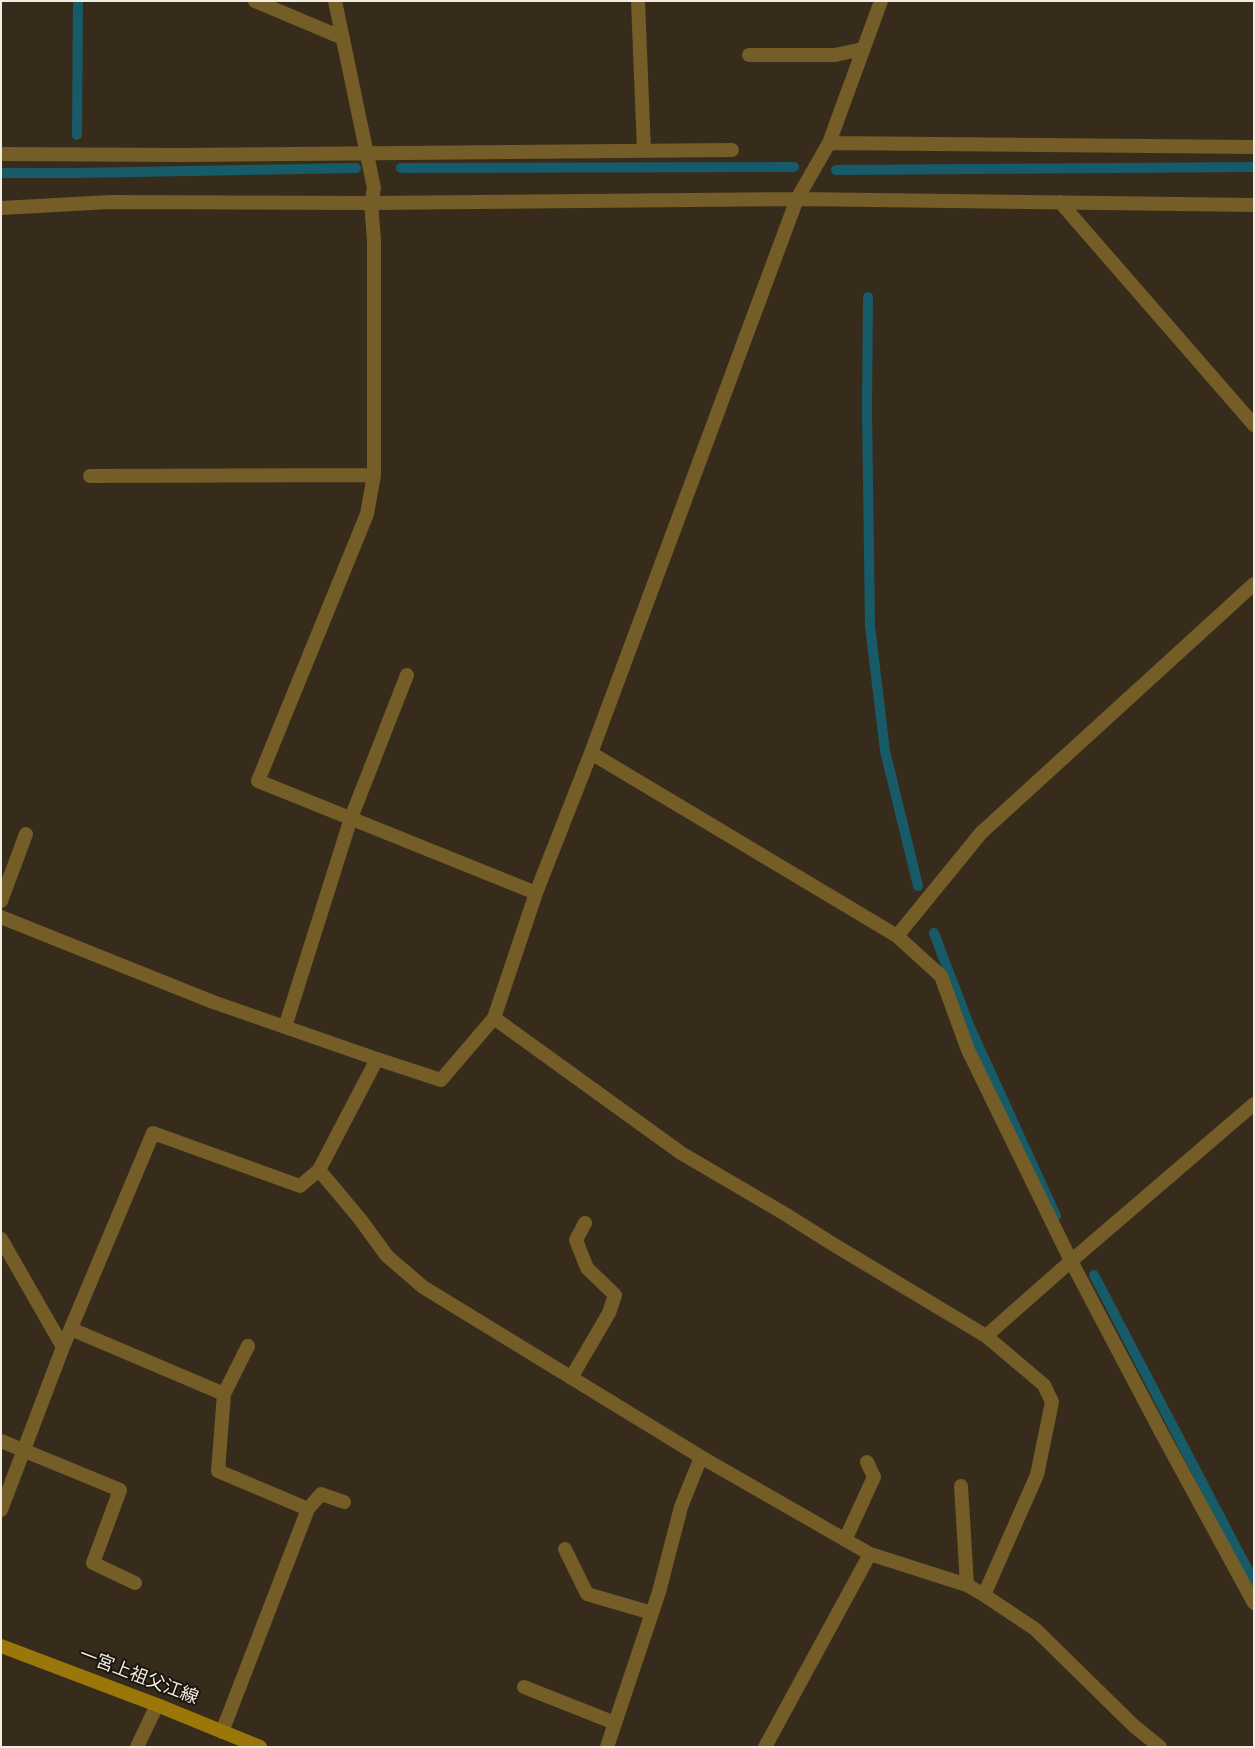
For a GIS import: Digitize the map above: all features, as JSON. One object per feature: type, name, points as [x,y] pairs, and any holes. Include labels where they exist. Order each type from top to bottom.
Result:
[{"type":"main road","name":"一宮上祖父江線","points":[[1,1646],[157,1705],[260,1747]]},
{"type":"street","points":[[256,1],[343,38]]},
{"type":"street","points":[[336,1],[374,188],[371,203],[374,240],[374,475],[367,514],[258,780],[536,893]]},
{"type":"street","points":[[638,1],[644,150]]},
{"type":"street","points":[[1,917],[213,1002],[441,1080],[494,1018],[536,893],[592,752],[797,199],[829,143],[881,1]]},
{"type":"street","points":[[749,55],[835,55],[864,49]]},
{"type":"street","points":[[829,143],[1254,147]]},
{"type":"street","points":[[1,154],[182,155],[732,150]]},
{"type":"street","points":[[1,208],[110,202],[371,203],[797,199],[1254,205]]},
{"type":"street","points":[[1060,202],[1254,425]]},
{"type":"street","points":[[90,476],[374,475]]},
{"type":"street","points":[[897,936],[980,833],[1254,584]]},
{"type":"street","points":[[285,1027],[350,818],[406,675]]},
{"type":"street","points":[[592,752],[897,936],[941,976],[968,1050],[1071,1261],[1254,1603]]},
{"type":"street","points":[[1,901],[26,834]]},
{"type":"street","points":[[494,1018],[681,1153],[986,1336],[1044,1385],[1052,1402],[1037,1475],[984,1595]]},
{"type":"street","points":[[1,1510],[63,1347],[153,1134],[300,1186],[318,1170],[377,1059]]},
{"type":"street","points":[[986,1336],[1254,1104]]},
{"type":"street","points":[[318,1170],[360,1219],[387,1256],[422,1287],[700,1457],[870,1554],[967,1585],[984,1595],[1035,1628],[1134,1726],[1160,1747]]},
{"type":"street","points":[[571,1378],[609,1313],[615,1295],[587,1268],[576,1240],[585,1223]]},
{"type":"street","points":[[1,1239],[63,1347]]},
{"type":"street","points":[[71,1329],[224,1394]]},
{"type":"street","points":[[248,1346],[224,1394],[218,1471],[308,1509]]},
{"type":"street","points":[[1,1441],[120,1490],[93,1563],[136,1582]]},
{"type":"street","points":[[607,1747],[652,1613],[681,1507],[700,1457]]},
{"type":"street","points":[[845,1540],[874,1477],[867,1462]]},
{"type":"street","points":[[961,1486],[967,1585]]},
{"type":"street","points":[[222,1732],[308,1509],[321,1494],[344,1502]]},
{"type":"street","points":[[565,1549],[586,1594],[652,1613]]},
{"type":"street","points":[[765,1747],[870,1554]]},
{"type":"street","points":[[524,1687],[615,1723]]},
{"type":"street","points":[[137,1747],[157,1705]]},
{"type":"waterway","points":[[77,135],[78,1]]},
{"type":"waterway","points":[[401,168],[794,167]]},
{"type":"waterway","points":[[836,170],[1254,167]]},
{"type":"waterway","points":[[1,173],[356,168]]},
{"type":"waterway","points":[[868,297],[867,409],[870,626],[885,751],[918,886]]},
{"type":"waterway","points":[[934,933],[969,1025],[1056,1216]]},
{"type":"waterway","points":[[1094,1275],[1254,1582]]}]
